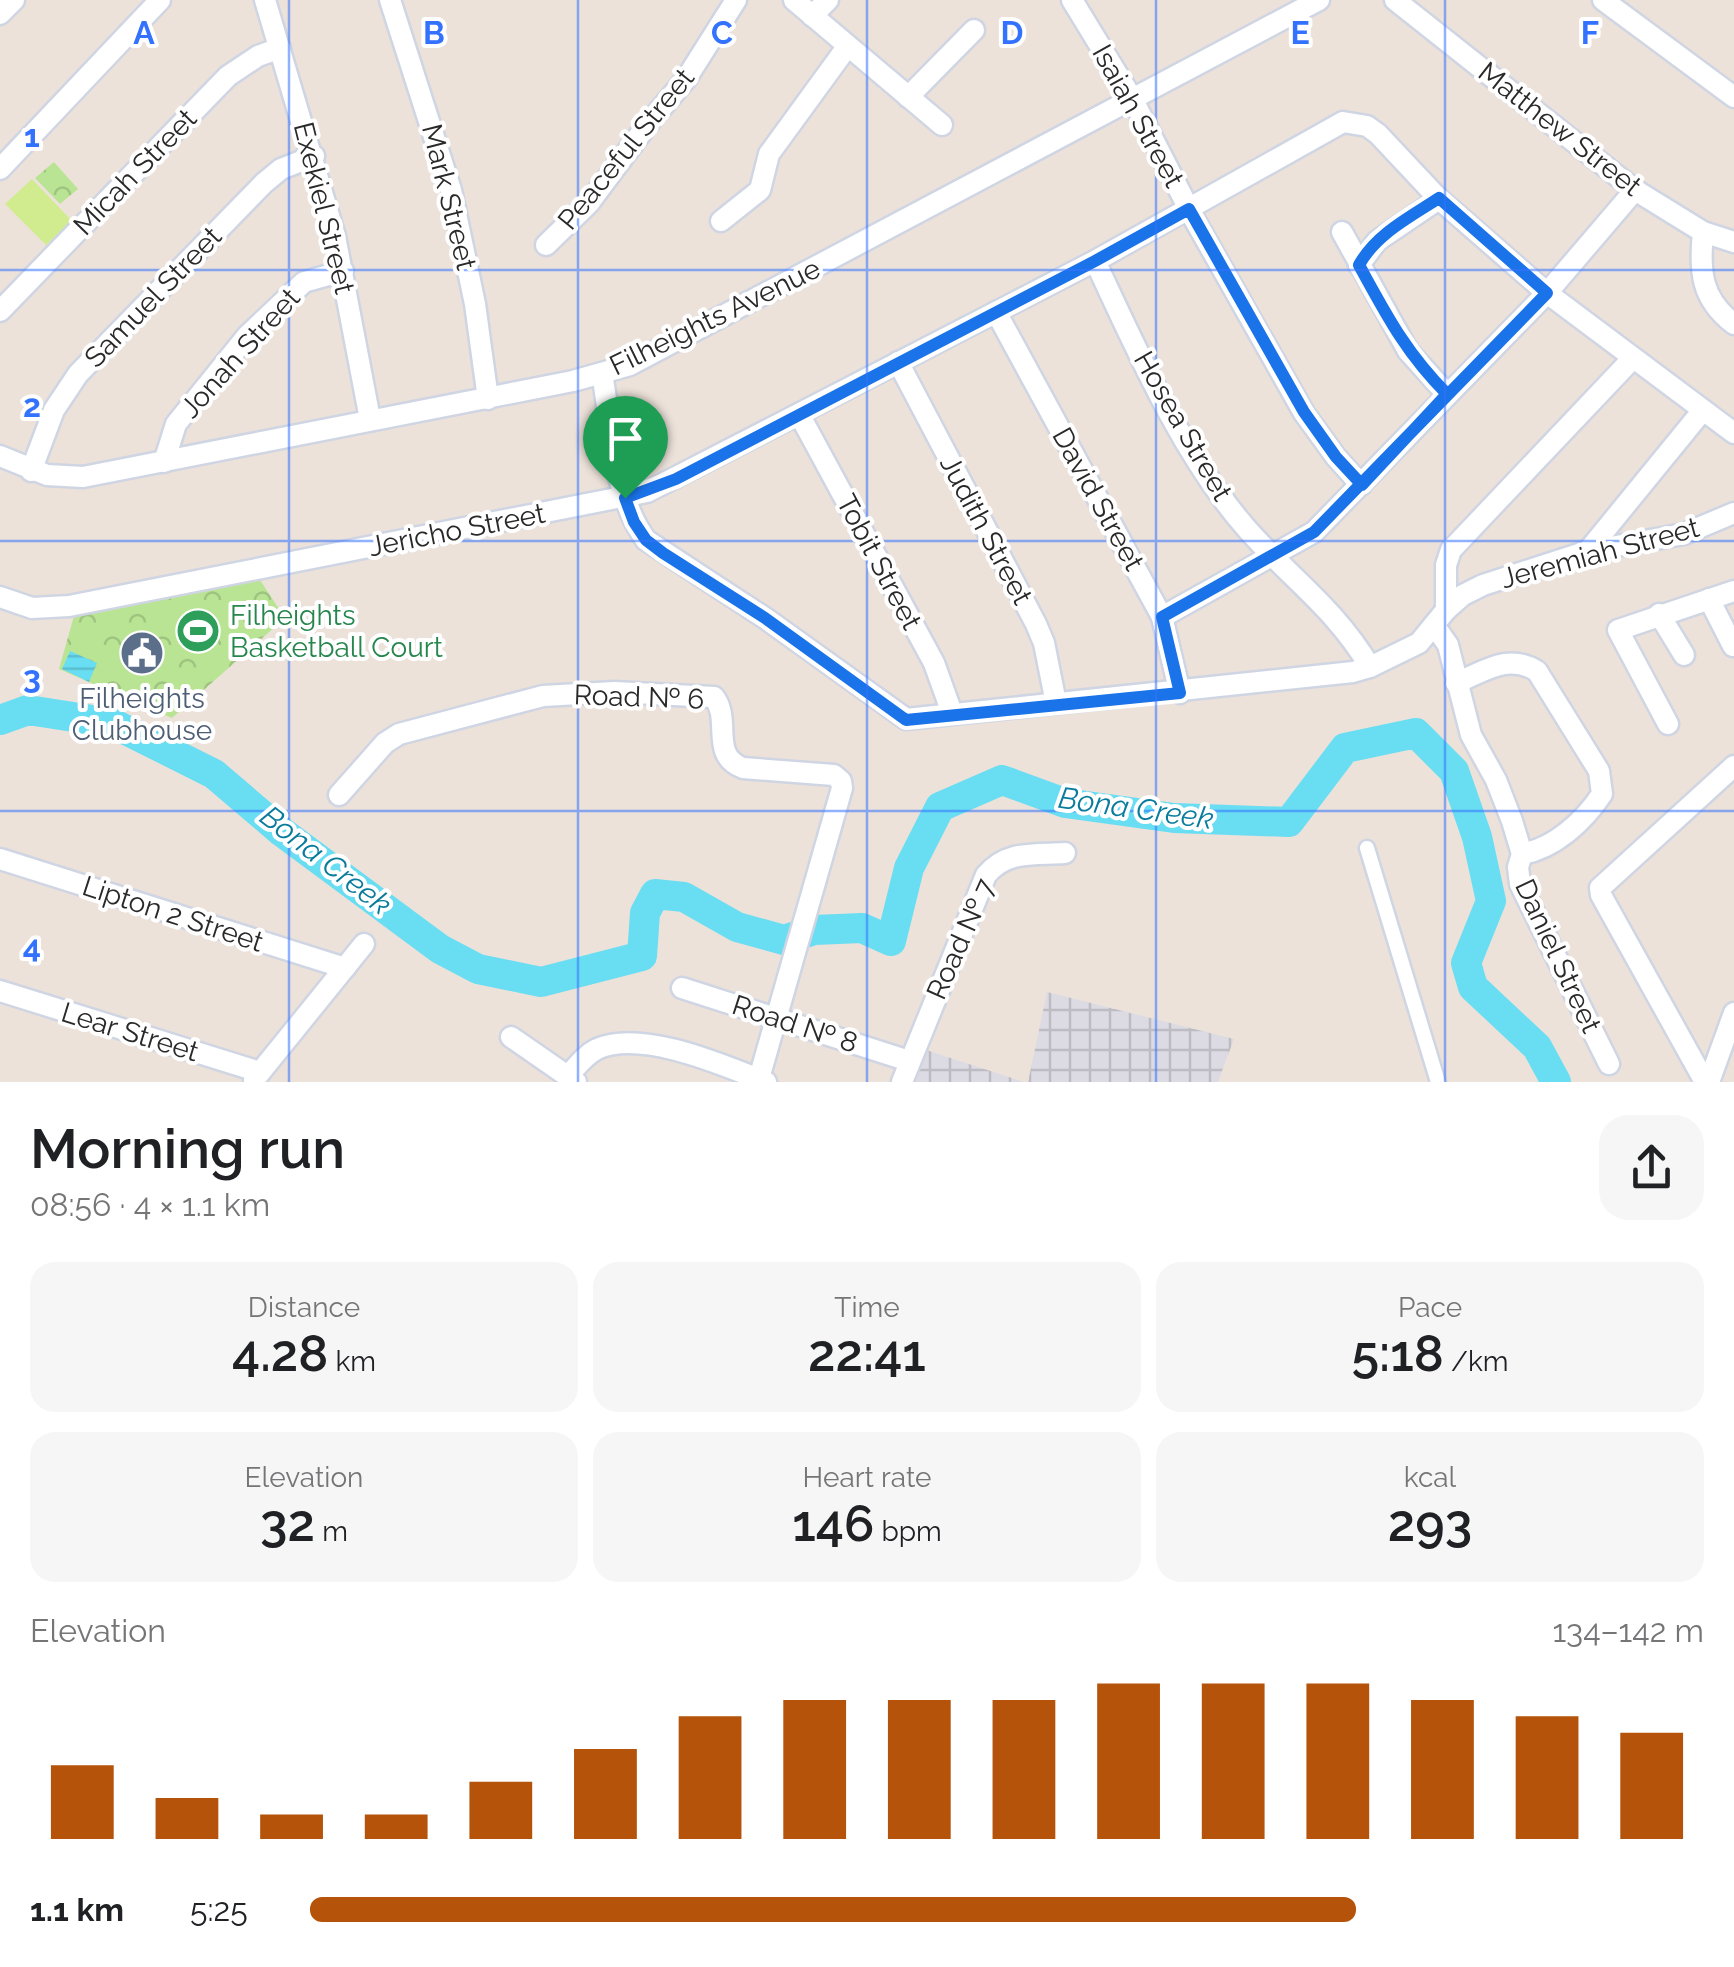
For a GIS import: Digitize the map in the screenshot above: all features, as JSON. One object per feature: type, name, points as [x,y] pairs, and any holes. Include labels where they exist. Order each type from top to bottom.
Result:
[{"type":"street","points":[[0,14],[14,0]]},
{"type":"street","points":[[0,168],[160,0]]},
{"type":"street","name":"Exekiel Street","points":[[264,0],[314,156],[343,271],[370,419]]},
{"type":"street","name":"Mark Street","points":[[390,0],[451,190],[488,398]]},
{"type":"street","name":"Peaceful Street","points":[[546,246],[589,203],[646,124],[686,79],[736,0]]},
{"type":"street","points":[[794,0],[942,124]]},
{"type":"street","points":[[812,16],[828,0]]},
{"type":"street","name":"Isaiah Street","points":[[1072,0],[1133,100],[1189,209],[1304,412],[1362,485]]},
{"type":"street","name":"Filheights Avenue","points":[[0,456],[31,471],[66,478],[84,477],[602,374],[655,353],[1319,0]]},
{"type":"street","name":"Matthew Street","points":[[1395,0],[1635,190],[1703,232],[1734,242]]},
{"type":"street","points":[[1603,0],[1734,98]]},
{"type":"street","points":[[908,96],[974,30]]},
{"type":"street","points":[[720,221],[760,190],[769,154],[847,47]]},
{"type":"street","name":"Micah Street","points":[[0,312],[228,76],[258,56],[280,48]]},
{"type":"street","name":"Jericho Street","points":[[0,597],[32,608],[69,606],[625,498],[676,479],[1095,261],[1343,122],[1367,126],[1378,134],[1439,198],[1547,293],[1734,433]]},
{"type":"street","name":"Samuel Street","points":[[31,471],[54,410],[78,374],[264,184],[281,169],[314,156]]},
{"type":"street","points":[[1162,617],[1314,532],[1547,293],[1635,190]]},
{"type":"street","points":[[1359,265],[1377,241],[1439,198]]},
{"type":"street","points":[[1342,232],[1408,351],[1447,394]]},
{"type":"street","points":[[1703,232],[1700,260],[1707,291],[1716,310],[1734,324]]},
{"type":"street","name":"Hosea Street","points":[[1095,261],[1188,443],[1222,498],[1247,530],[1350,634],[1370,667]]},
{"type":"street","name":"Jonah Street","points":[[164,462],[176,424],[247,336],[304,282],[343,271]]},
{"type":"street","name":"David Street","points":[[996,312],[1162,617],[1180,693]]},
{"type":"street","name":"Daniel Street","points":[[1609,1064],[1520,884],[1518,868],[1522,854],[1496,780],[1471,734],[1440,617],[1451,550],[1633,358]]},
{"type":"street","name":"Judith Street","points":[[898,362],[1036,624],[1056,704]]},
{"type":"street","name":"Jeremiah Street","points":[[602,374],[625,498],[646,540],[765,618],[906,720],[1180,693],[1370,667],[1419,643],[1463,595],[1483,585],[1588,551],[1684,534],[1734,512]]},
{"type":"street","points":[[1588,551],[1704,410]]},
{"type":"street","name":"Tobit Street","points":[[799,414],[934,663],[952,713]]},
{"type":"street","points":[[1668,724],[1618,630],[1734,591]]},
{"type":"street","points":[[1709,599],[1733,646]]},
{"type":"street","points":[[1659,614],[1684,654]]},
{"type":"street","points":[[1456,683],[1507,662],[1523,662],[1537,671],[1599,771],[1602,794],[1591,811],[1563,836],[1522,854]]},
{"type":"street","name":"Road № 6","points":[[339,795],[384,743],[399,734],[568,693],[714,697],[720,708],[723,750],[732,764],[834,776],[841,781],[842,788],[761,1081]]},
{"type":"street","points":[[1707,1082],[1600,895],[1600,888],[1734,766]]},
{"type":"street","points":[[1367,848],[1438,1082]]},
{"type":"street","name":"Road № 7","points":[[902,1082],[986,875],[997,862],[1014,856],[1065,854]]},
{"type":"street","name":"Lipton 2 Street","points":[[0,859],[345,968]]},
{"type":"street","points":[[256,1077],[364,944]]},
{"type":"street","name":"Road № 8","points":[[682,988],[908,1061]]},
{"type":"street","name":"Lear Street","points":[[0,991],[256,1077]]},
{"type":"street","points":[[1707,1082],[1734,1013]]},
{"type":"street","points":[[512,1038],[572,1079],[587,1055],[601,1047],[648,1044],[761,1081]]},
{"type":"shaded area","points":[[1047,992],[1234,1039],[1218,1082],[1028,1082]]},
{"type":"shaded area","points":[[923,1049],[1024,1082],[911,1082]]},
{"type":"green space","points":[[54,162],[78,189],[60,204],[35,178]]},
{"type":"green space","points":[[32,179],[72,221],[46,245],[5,204]]},
{"type":"green space","points":[[260,580],[285,618],[172,718],[59,669],[74,616]]},
{"type":"water","points":[[70,651],[97,663],[89,682],[62,669]]},
{"type":"waterway","name":"Bona Creek","points":[[0,720],[28,710],[112,723],[214,774],[282,832],[440,949],[478,969],[541,982],[642,956],[645,913],[655,894],[684,897],[737,927],[784,940],[814,930],[862,928],[891,941],[909,868],[940,807],[1002,780],[1065,803],[1174,818],[1289,822],[1345,748],[1416,733],[1454,771],[1477,837],[1491,901],[1466,963],[1473,987],[1537,1047],[1556,1082]]},
{"type":"place","name":"Filheights Basketball Court","points":[[198,631]]},
{"type":"place","name":"Filheights Clubhouse","points":[[142,653]]},
{"type":"route","points":[[625,498],[646,540],[765,618],[906,720],[1180,693],[1162,617],[1314,532],[1362,485],[1547,293],[1439,198],[1367,251],[1359,265],[1393,327],[1408,351],[1447,394],[1362,485],[1320,438],[1189,209],[676,479],[625,498]]}]
